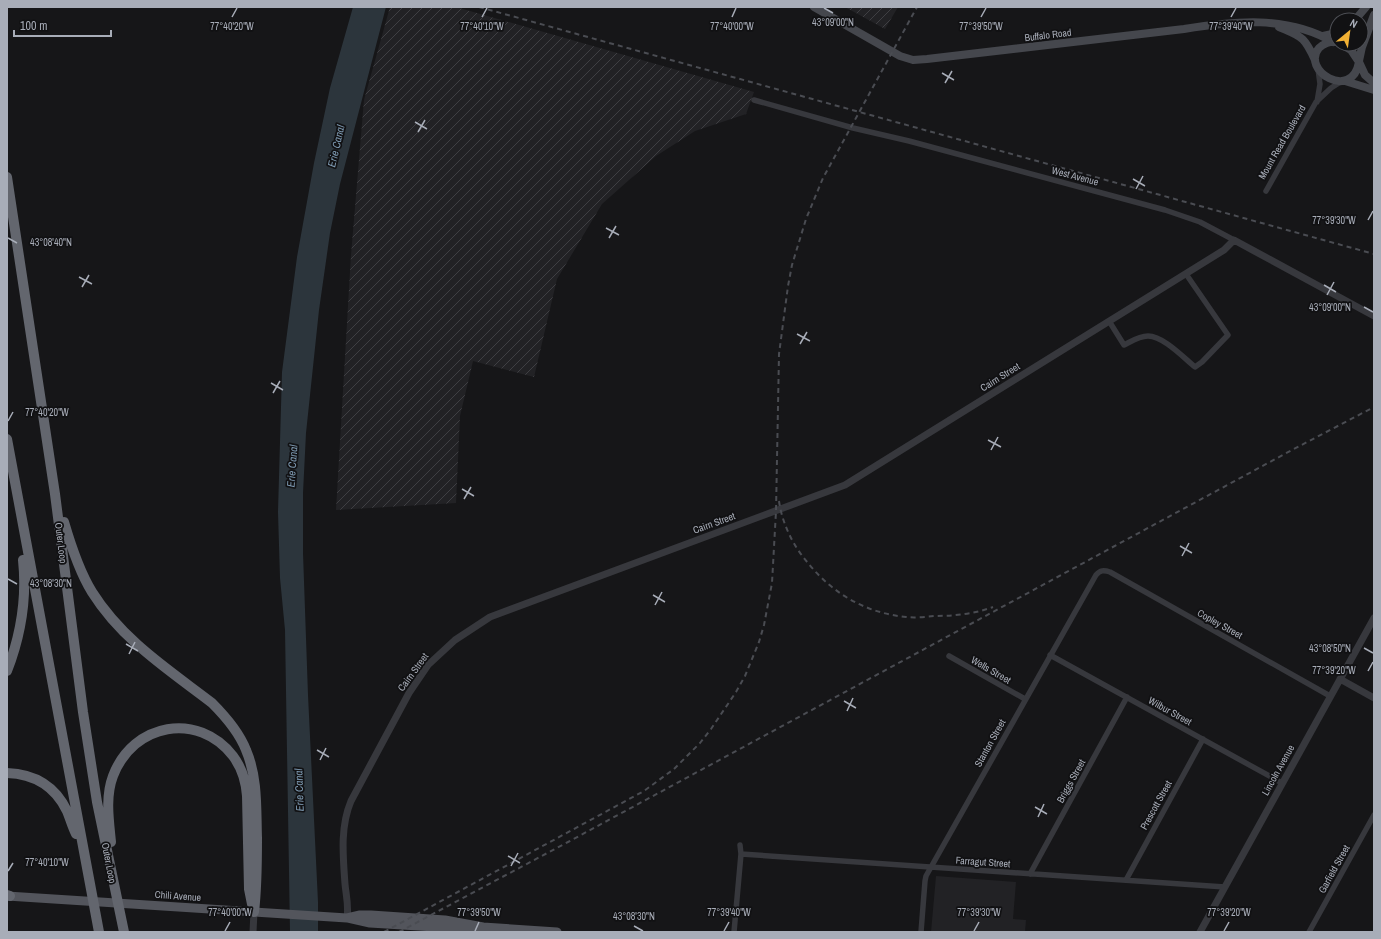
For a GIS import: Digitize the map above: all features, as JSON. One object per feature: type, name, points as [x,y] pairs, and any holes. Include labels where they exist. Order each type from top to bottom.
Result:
[{"type":"highway","name":"Outer Loop","points":[[7,177],[55,494],[83,712],[97,802],[124,932]]},
{"type":"highway","points":[[7,439],[98,932]]},
{"type":"highway","points":[[7,671],[18,638],[25,595],[17,494]]},
{"type":"highway","points":[[55,494],[77,563],[92,592],[103,608],[136,645],[212,703],[224,714],[246,750],[254,778],[256,797],[257,890],[254,912]]},
{"type":"highway","points":[[113,882],[112,846],[108,816],[108,802],[113,776],[119,763],[134,745],[142,738],[153,733],[164,730],[182,729],[199,731],[218,741],[226,748],[234,757],[244,777],[247,796],[249,889],[254,912]]},
{"type":"highway","points":[[7,773],[28,775],[48,786],[56,794],[67,810],[73,829],[82,844]]},
{"type":"main road","name":"Buffalo Road","points":[[814,7],[900,56],[913,60],[1184,29],[1230,22],[1256,22],[1294,26],[1329,39]]},
{"type":"main road","points":[[1344,81],[1355,74],[1363,43],[1374,15]]},
{"type":"main road","name":"Buffalo Road","points":[[1273,24],[1297,35],[1305,41],[1317,65]]},
{"type":"main road","points":[[1323,36],[1329,35]]},
{"type":"main road","points":[[1329,44],[1321,46],[1316,52],[1317,65],[1330,78],[1374,90]]},
{"type":"main road","points":[[1352,52],[1365,75],[1374,83]]},
{"type":"main road","name":"Chili Avenue","points":[[8,895],[347,918],[367,915],[445,920],[484,927],[557,932]]},
{"type":"street","points":[[1316,102],[1320,84],[1317,65]]},
{"type":"street","points":[[1316,102],[1331,88],[1344,81]]},
{"type":"street","name":"West Avenue","points":[[754,100],[853,128],[909,141],[1165,210],[1200,222],[1374,316]]},
{"type":"street","name":"Mount Read Boulevard","points":[[1266,191],[1316,102]]},
{"type":"street","name":"Cairn Street","points":[[347,918],[348,907],[345,882],[343,836],[345,818],[349,807],[409,693],[428,664],[455,640],[496,614],[845,485],[1186,274],[1224,250],[1234,240]]},
{"type":"street","points":[[1110,321],[1124,346],[1142,337],[1148,336],[1157,338],[1195,367],[1202,362],[1228,335],[1186,274]]},
{"type":"street","name":"Copley Street","points":[[1100,571],[1106,570],[1110,572],[1330,696]]},
{"type":"street","name":"Stanton Street","points":[[922,932],[925,880],[931,867],[1096,574],[1100,571]]},
{"type":"street","name":"Lincoln Avenue","points":[[1200,932],[1374,618]]},
{"type":"street","name":"Wilbur Street","points":[[1050,655],[1282,783]]},
{"type":"street","name":"Wells Street","points":[[948,656],[1025,700]]},
{"type":"street","points":[[1340,679],[1374,698]]},
{"type":"street","name":"Briggs Street","points":[[1030,874],[1127,697]]},
{"type":"street","name":"Prescott Street","points":[[1126,880],[1203,739]]},
{"type":"street","name":"Garfield Street","points":[[1309,932],[1374,815]]},
{"type":"street","points":[[734,932],[741,854],[740,845]]},
{"type":"street","name":"Farragut Street","points":[[741,854],[1225,887]]},
{"type":"street","points":[[254,912],[254,932]]},
{"type":"shaded area","points":[[390,7],[456,7],[754,92],[746,114],[695,131],[656,156],[602,204],[557,279],[534,377],[473,361],[460,416],[456,503],[336,510],[351,255],[364,100]]},
{"type":"shaded area","points":[[845,7],[898,7],[885,29]]},
{"type":"shaded area","points":[[936,876],[1016,882],[1013,919],[1026,920],[1025,932],[931,932]]},
{"type":"water","name":"Erie Canal","points":[[353,7],[386,7],[340,184],[330,233],[319,310],[306,433],[303,493],[303,553],[318,932],[290,932],[285,630],[280,578],[278,512],[282,372],[297,257],[314,163],[330,88]]},
{"type":"railway","points":[[479,7],[1374,254]]},
{"type":"railway","points":[[384,932],[644,791],[674,769],[700,743],[736,692],[745,676],[759,642],[764,625],[772,583],[776,511],[779,354],[792,265],[806,219],[823,178],[917,7]]},
{"type":"railway","points":[[399,932],[1374,407]]},
{"type":"railway","points":[[779,501],[780,509],[789,534],[803,556],[828,584],[851,600],[877,611],[891,615],[909,617],[949,616],[993,607]]}]
